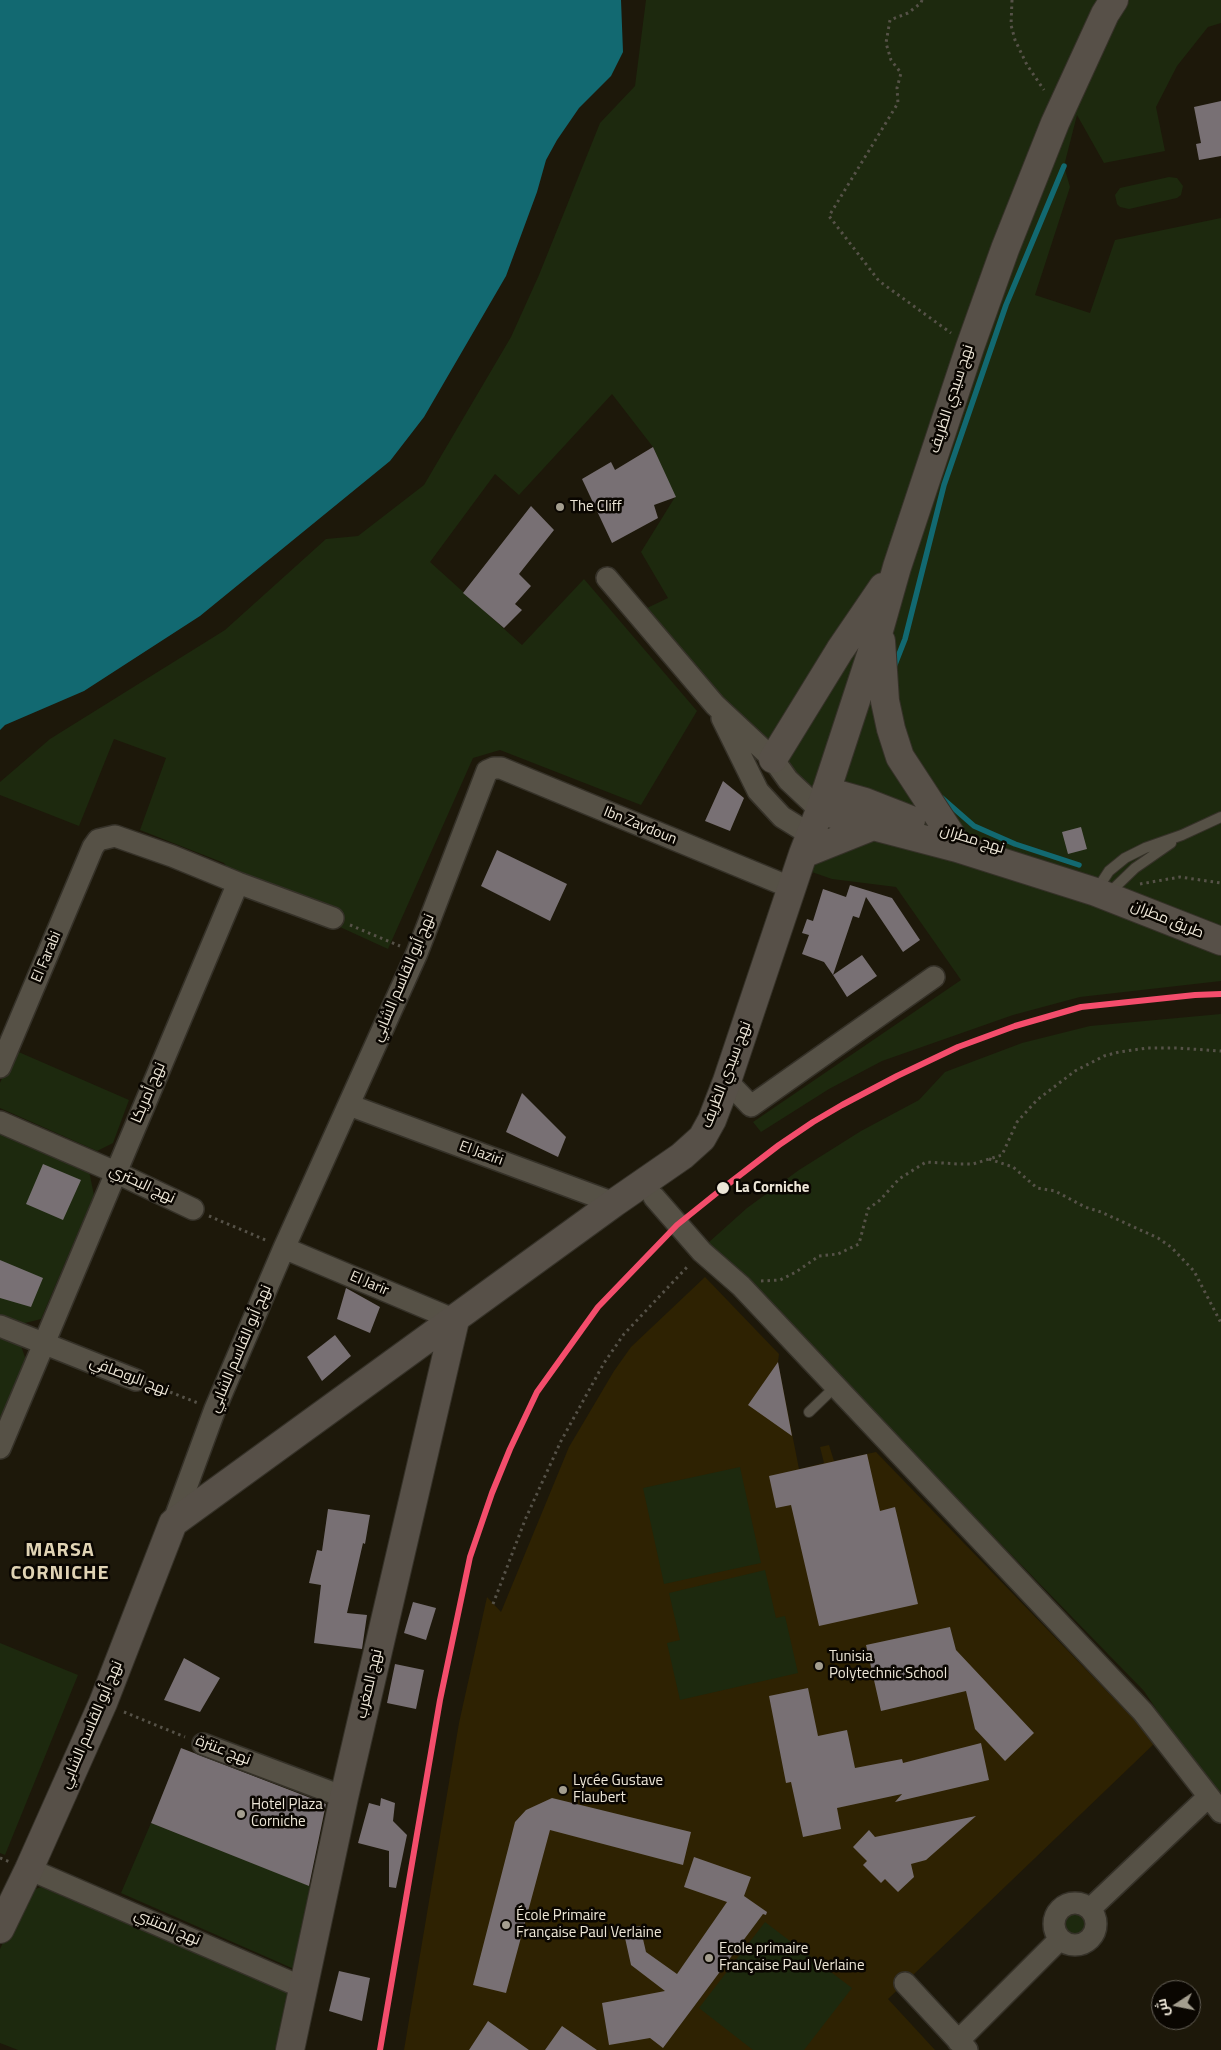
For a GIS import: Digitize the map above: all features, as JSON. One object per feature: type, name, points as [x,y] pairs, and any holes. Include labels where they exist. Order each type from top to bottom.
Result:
[{"type":"street","name":"نهج سيدي الظريف","points":[[173,1523],[455,1320],[614,1202],[682,1156],[702,1138],[712,1120],[727,1081],[823,800],[880,627],[897,567],[970,346],[1005,249],[1055,123],[1105,14],[1114,0]]},
{"type":"street","points":[[773,759],[840,650],[897,567]]},
{"type":"street","points":[[607,578],[715,704],[773,759],[788,780],[823,800]]},
{"type":"street","points":[[880,627],[885,701],[890,729],[900,757],[950,835]]},
{"type":"street","points":[[715,704],[758,791],[807,844],[873,826]]},
{"type":"street","name":"Ibn Zaydoun","points":[[487,771],[501,768],[792,888]]},
{"type":"street","name":"نهج أبو القاسم الشابي","points":[[0,1929],[29,1869],[103,1703],[215,1409],[284,1248],[416,953],[487,771]]},
{"type":"street","name":"نهج مطران","points":[[823,800],[873,826],[1112,890]]},
{"type":"street","name":"نهج مطران","points":[[823,800],[865,802],[950,835],[1040,860],[1112,890]]},
{"type":"street","name":"El Farabi","points":[[0,1067],[93,847],[98,840],[115,836],[172,856],[238,883]]},
{"type":"street","points":[[238,883],[333,918]]},
{"type":"street","name":"نهج أمريكا","points":[[0,1448],[238,883]]},
{"type":"street","points":[[1112,890],[1221,930]]},
{"type":"street","name":"طريق مطران","points":[[1112,890],[1221,941]]},
{"type":"street","points":[[727,1081],[752,1106],[934,977]]},
{"type":"street","name":"El Jaziri","points":[[349,1105],[614,1202]]},
{"type":"street","name":"نهج البحتري","points":[[0,1122],[115,1172],[193,1209]]},
{"type":"street","points":[[654,1197],[702,1252],[741,1286],[836,1386],[1139,1716],[1214,1805],[1090,1909]]},
{"type":"street","name":"El Jarir","points":[[284,1248],[455,1320]]},
{"type":"street","name":"نهج المغرب","points":[[290,2050],[344,1797],[455,1320]]},
{"type":"street","name":"نهج الروصافي","points":[[0,1326],[136,1380]]},
{"type":"street","name":"نهج عنترة","points":[[202,1744],[344,1797]]},
{"type":"street","name":"نهج المتنبي","points":[[29,1869],[304,1988]]},
{"type":"street","points":[[1075,1903],[1090,1909],[1096,1924],[1095,1932],[1090,1939],[1075,1945],[1067,1944],[1060,1939],[1054,1924],[1055,1916],[1060,1909],[1075,1903]]},
{"type":"street","points":[[905,1983],[962,2045],[1060,1939]]},
{"type":"lane","points":[[1112,890],[1109,871],[1125,858],[1221,817]]},
{"type":"lane","points":[[1112,890],[1135,868],[1182,835]]},
{"type":"lane","points":[[809,1412],[836,1386]]},
{"type":"path","points":[[922,0],[921,3],[908,13],[890,20],[886,43],[891,60],[901,73],[897,88],[898,104],[829,216],[880,281],[970,346]]},
{"type":"path","points":[[1012,0],[1011,25],[1015,40],[1044,90],[1055,123]]},
{"type":"path","points":[[1112,890],[1180,877],[1221,883]]},
{"type":"path","points":[[333,918],[416,953]]},
{"type":"path","points":[[741,1286],[764,1280],[780,1280],[796,1272],[818,1256],[838,1254],[859,1244],[868,1209],[880,1200],[899,1179],[926,1162],[973,1164],[1002,1155],[1017,1122],[1037,1100],[1075,1071],[1104,1056],[1147,1048],[1221,1051]]},
{"type":"path","points":[[988,1159],[1013,1167],[1037,1188],[1055,1191],[1085,1207],[1101,1212],[1158,1238],[1171,1247],[1194,1271],[1221,1323]]},
{"type":"path","name":"نهج البحتري","points":[[193,1209],[284,1248]]},
{"type":"path","points":[[494,1604],[525,1520],[561,1441],[604,1363],[624,1334],[702,1252]]},
{"type":"path","name":"نهج الروصافي","points":[[136,1380],[215,1409]]},
{"type":"path","name":"نهج عنترة","points":[[103,1703],[202,1744]]},
{"type":"shaded area","name":"Tunisia Polytechnic School","points":[[705,1277],[779,1354],[778,1362],[799,1469],[824,1463],[820,1447],[829,1445],[834,1461],[876,1452],[1156,1742],[888,1999],[935,2050],[404,2050],[459,1723],[487,1597],[501,1612],[569,1447],[614,1371],[631,1347]]},
{"type":"green space","points":[[646,0],[1221,0],[1221,23],[1208,27],[1177,66],[1156,107],[1165,151],[1104,163],[1077,115],[1064,166],[1070,187],[1035,295],[1090,313],[1115,240],[1221,218],[1221,981],[1080,997],[1013,1015],[882,1061],[829,1089],[761,1132],[753,1122],[961,980],[896,887],[832,879],[806,870],[814,791],[718,699],[647,608],[668,598],[641,552],[675,497],[653,447],[612,394],[519,495],[495,474],[430,562],[522,645],[584,579],[697,711],[641,805],[500,750],[473,758],[388,949],[235,879],[224,863],[140,830],[166,758],[114,739],[79,826],[0,795],[0,782],[50,739],[225,630],[326,539],[358,536],[424,485],[511,337],[539,275],[600,123],[635,86]]},
{"type":"green space","points":[[1169,177],[1177,178],[1183,186],[1181,195],[1177,198],[1129,209],[1120,207],[1117,204],[1115,195],[1120,188]]},
{"type":"green space","points":[[1221,1014],[1221,1799],[1203,1779],[1144,1691],[708,1243],[747,1208],[799,1170],[861,1131],[919,1100],[945,1072],[1022,1043],[1090,1026]]},
{"type":"green space","points":[[14,1050],[129,1100],[113,1143],[97,1151],[0,1108],[0,1083]]},
{"type":"green space","points":[[0,1133],[89,1171],[94,1195],[41,1319],[21,1324],[0,1315]]},
{"type":"green space","points":[[0,1334],[20,1343],[26,1360],[0,1419]]},
{"type":"green space","points":[[740,1467],[761,1563],[664,1584],[643,1488]]},
{"type":"green space","points":[[765,1570],[776,1618],[785,1616],[798,1673],[680,1700],[667,1643],[680,1640],[669,1593]]},
{"type":"green space","points":[[0,1643],[78,1675],[5,1855],[0,1853]]},
{"type":"green space","points":[[151,1823],[310,1886],[294,1969],[121,1893]]},
{"type":"green space","points":[[41,1887],[289,1991],[275,2050],[18,2050],[0,2043],[0,1949],[27,1892]]},
{"type":"green space","points":[[1070,1913],[1080,1913],[1087,1920],[1087,1930],[1080,1937],[1070,1937],[1063,1930],[1063,1920]]},
{"type":"green space","points":[[765,1922],[852,1988],[804,2050],[753,2050],[699,2008]]},
{"type":"water","points":[[0,0],[621,0],[623,52],[611,76],[579,108],[557,140],[546,160],[537,192],[506,276],[424,417],[390,461],[200,616],[84,691],[5,725],[0,730]]},
{"type":"building","points":[[1221,101],[1221,156],[1199,160],[1196,144],[1201,143],[1194,107]]},
{"type":"building","points":[[653,447],[676,497],[654,505],[658,518],[612,543],[582,479],[611,462],[615,470]]},
{"type":"building","points":[[531,506],[554,530],[519,574],[531,586],[515,604],[522,610],[504,628],[463,593]]},
{"type":"building","points":[[723,781],[744,798],[730,831],[705,821]]},
{"type":"building","points":[[1081,827],[1087,849],[1068,854],[1062,832]]},
{"type":"building","points":[[497,850],[567,884],[550,921],[481,886]]},
{"type":"building","points":[[850,885],[892,898],[920,940],[903,952],[866,897],[859,918],[853,916],[833,975],[824,962],[802,954],[809,935],[802,933],[807,919],[813,921],[823,889],[846,897]]},
{"type":"building","points":[[862,955],[877,976],[847,997],[833,975]]},
{"type":"building","points":[[522,1093],[566,1137],[558,1157],[506,1132]]},
{"type":"building","points":[[43,1164],[81,1180],[63,1220],[26,1204]]},
{"type":"building","points":[[0,1260],[43,1278],[31,1307],[0,1298]]},
{"type":"building","points":[[346,1288],[380,1307],[370,1333],[337,1319]]},
{"type":"building","points":[[335,1335],[351,1356],[322,1381],[307,1357]]},
{"type":"building","points":[[778,1362],[792,1436],[748,1405]]},
{"type":"building","points":[[867,1454],[880,1511],[895,1507],[918,1604],[819,1626],[791,1505],[776,1508],[769,1476]]},
{"type":"building","points":[[328,1509],[370,1515],[365,1544],[363,1543],[347,1613],[367,1615],[362,1649],[314,1643],[321,1585],[309,1583],[317,1550],[322,1551]]},
{"type":"building","points":[[413,1602],[436,1608],[426,1640],[404,1633]]},
{"type":"building","points":[[950,1627],[956,1650],[1034,1733],[1005,1761],[975,1729],[966,1691],[881,1711],[866,1645]]},
{"type":"building","points":[[184,1658],[220,1678],[200,1712],[164,1700]]},
{"type":"building","points":[[395,1664],[424,1670],[416,1709],[387,1703]]},
{"type":"building","points":[[808,1688],[818,1736],[847,1730],[855,1768],[902,1759],[903,1763],[981,1743],[989,1780],[895,1802],[902,1794],[837,1808],[841,1829],[803,1837],[791,1782],[786,1783],[769,1696]]},
{"type":"building","name":"Hotel Plaza Corniche","points":[[181,1748],[326,1804],[309,1886],[151,1823]]},
{"type":"building","points":[[381,1798],[395,1803],[393,1821],[407,1835],[396,1888],[389,1887],[389,1851],[358,1843],[369,1803],[380,1806]]},
{"type":"building","name":"École Primaire Française Paul Verlaine","points":[[552,1798],[691,1832],[683,1865],[550,1830],[506,1993],[473,1985],[515,1822],[526,1810]]},
{"type":"building","points":[[976,1816],[926,1860],[911,1864],[914,1877],[898,1892],[885,1879],[881,1883],[863,1865],[867,1861],[853,1847],[869,1830],[875,1837]]},
{"type":"building","name":"Ecole primaire Française Paul Verlaine","points":[[694,1857],[751,1877],[744,1896],[767,1912],[766,1915],[763,1914],[663,2048],[650,2038],[609,2045],[602,2003],[665,1991],[631,1965],[623,1929],[640,1926],[646,1952],[677,1974],[727,1902],[684,1887]]},
{"type":"building","points":[[339,1971],[370,1978],[362,2021],[329,2011]]},
{"type":"building","points":[[488,2021],[529,2050],[469,2050]]},
{"type":"building","points":[[562,2026],[597,2050],[545,2050]]},
{"type":"waterway","points":[[894,667],[905,639],[944,485],[1006,305],[1064,166]]},
{"type":"waterway","points":[[942,798],[974,826],[1015,844],[1079,865]]},
{"type":"transit line","points":[[380,2050],[440,1700],[470,1557],[492,1493],[537,1392],[598,1307],[677,1225],[723,1188],[779,1145],[813,1122],[897,1076],[958,1047],[1015,1026],[1081,1007],[1221,994]]},
{"type":"place","name":"The Cliff","points":[[560,507]]},
{"type":"place","name":"La Corniche","points":[[723,1188]]},
{"type":"place","name":"Tunisia Polytechnic School","points":[[819,1666]]},
{"type":"place","name":"Lycée Gustave Flaubert","points":[[563,1790]]},
{"type":"place","name":"Hotel Plaza Corniche","points":[[241,1814]]},
{"type":"place","name":"École Primaire Française Paul Verlaine","points":[[506,1925]]},
{"type":"place","name":"Ecole primaire Française Paul Verlaine","points":[[709,1958]]},
{"type":"district","name":"MARSA CORNICHE","points":[[60,1562]]}]
